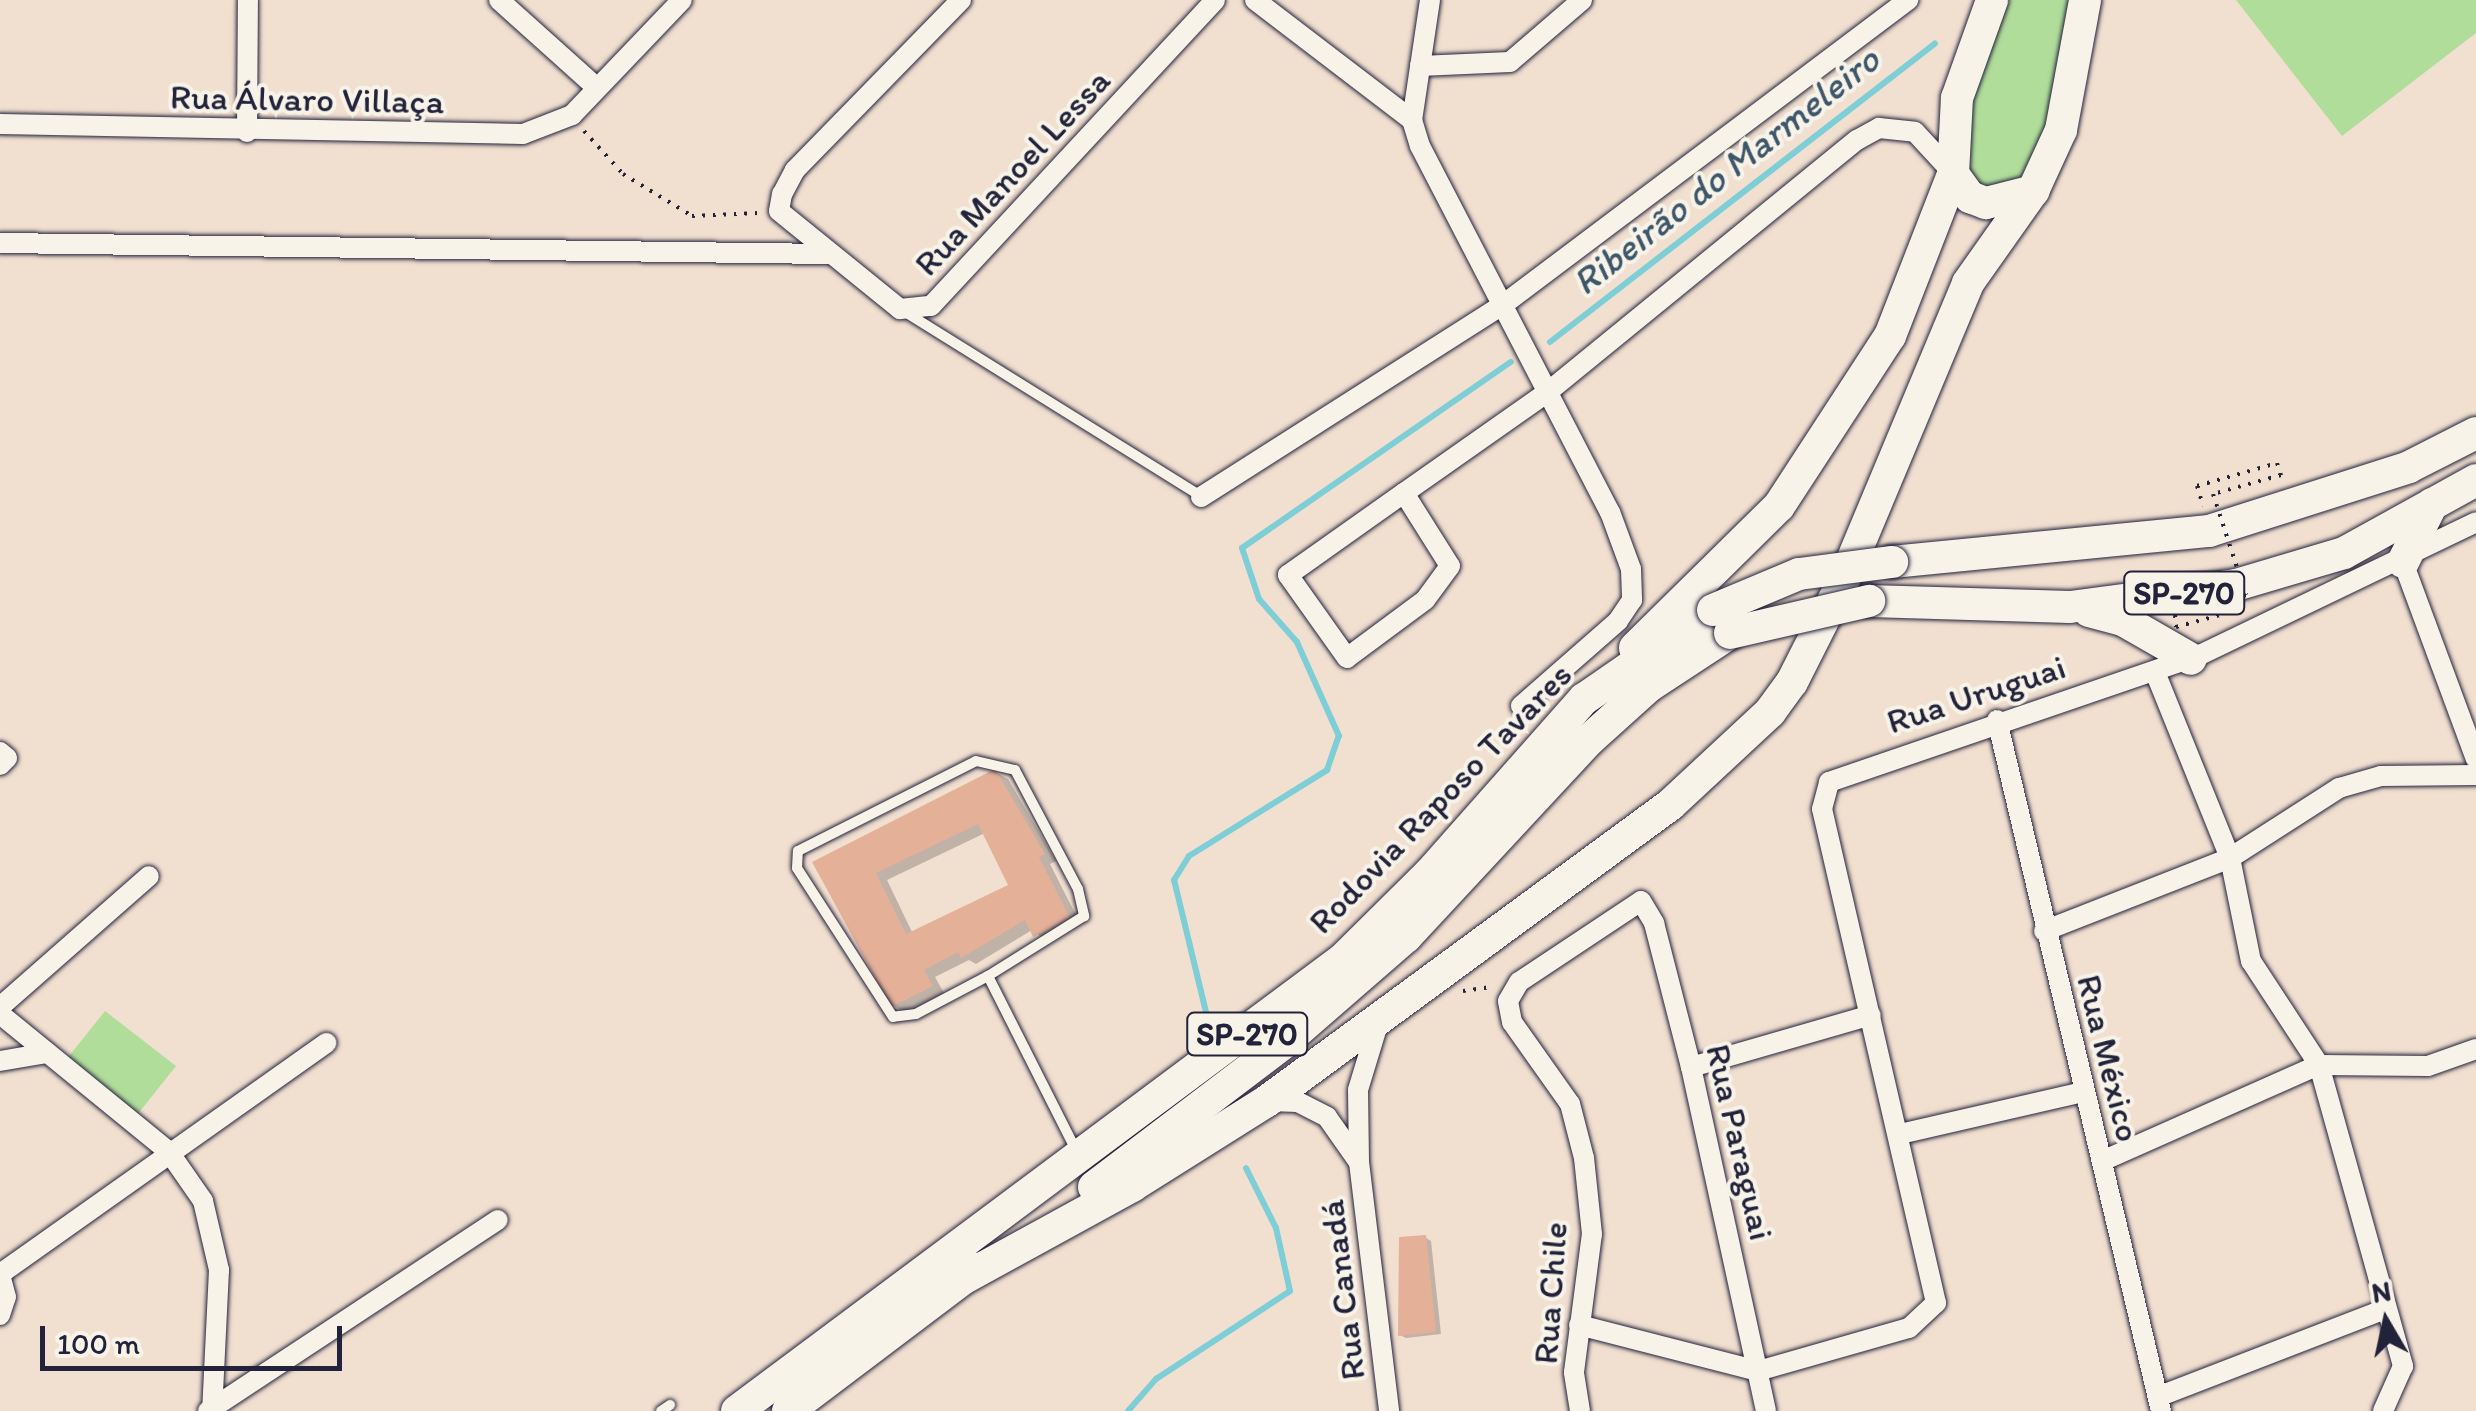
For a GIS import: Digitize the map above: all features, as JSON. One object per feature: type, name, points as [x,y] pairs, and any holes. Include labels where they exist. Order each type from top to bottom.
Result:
[{"type":"highway","points":[[1584,698],[1779,506],[1890,336],[1953,174],[1957,98],[1992,0]]},
{"type":"highway","points":[[957,1282],[1132,1186],[1267,1101],[1670,804],[1770,712],[1792,682],[1846,575],[1968,283],[2034,191],[2061,130],[2085,0]]},
{"type":"highway","points":[[1953,174],[1970,197],[1986,203],[2034,191]]},
{"type":"highway","name":"Rodovia Raposo Tavares","points":[[737,1411],[1344,959],[1429,874],[1584,698],[1799,574],[2210,531],[2408,467],[2476,433]]},
{"type":"highway","name":"Rodovia Raposo Tavares","points":[[788,1411],[1285,1042],[1406,937],[1589,740],[1722,621],[1869,602],[2070,607],[2260,580],[2344,553],[2476,480]]},
{"type":"highway","points":[[2403,562],[2432,504]]},
{"type":"highway","points":[[2070,607],[2123,620],[2191,659]]},
{"type":"street","points":[[248,0],[248,132]]},
{"type":"street","points":[[498,0],[596,87],[682,0]]},
{"type":"street","points":[[778,212],[795,170],[961,0]]},
{"type":"street","name":"Rua Manoel Lessa","points":[[778,212],[900,309],[931,306],[1215,0]]},
{"type":"street","points":[[1256,0],[1412,120]]},
{"type":"street","points":[[1430,0],[1412,120],[1433,176],[1550,391],[1610,512],[1631,569],[1632,600],[1618,621],[1521,706]]},
{"type":"street","points":[[1420,66],[1510,62],[1582,0]]},
{"type":"street","points":[[1202,497],[1504,304],[1908,0]]},
{"type":"street","name":"Rua Álvaro Villaça","points":[[0,124],[248,132],[523,134],[572,115],[596,87]]},
{"type":"street","points":[[1404,493],[1450,566],[1426,600],[1346,658],[1288,575],[1404,493],[1550,391],[1868,134],[1895,127],[1915,132],[1953,174]]},
{"type":"street","points":[[0,243],[830,254]]},
{"type":"street","name":"Rua Uruguai","points":[[1758,1371],[1909,1328],[1936,1303],[1822,809],[1824,790],[1843,772],[2191,659],[2403,562],[2476,522]]},
{"type":"street","points":[[2403,562],[2476,759]]},
{"type":"street","points":[[2155,672],[2230,858],[2251,961],[2320,1065],[2403,1366],[2383,1411]]},
{"type":"street","name":"Rua México","points":[[1997,720],[2044,931],[2161,1403]]},
{"type":"street","points":[[2044,931],[2230,858],[2339,788],[2381,776],[2476,775]]},
{"type":"street","points":[[149,876],[0,1011],[168,1152],[198,1190],[216,1240],[211,1410]]},
{"type":"street","name":"Rua Paraguai","points":[[1517,985],[1631,902],[1648,906],[1691,1067],[1766,1411]]},
{"type":"street","name":"Rua Chile","points":[[1517,985],[1508,1001],[1512,1022],[1570,1104],[1578,1128],[1592,1234],[1574,1372],[1580,1411]]},
{"type":"street","points":[[1691,1067],[1870,1015]]},
{"type":"street","name":"Rua Canadá","points":[[1381,1018],[1358,1090],[1359,1162],[1389,1411]]},
{"type":"street","points":[[0,1315],[6,1296],[0,1274],[326,1043]]},
{"type":"street","points":[[2102,1160],[2320,1065],[2428,1066],[2476,1049]]},
{"type":"street","points":[[0,1062],[47,1054]]},
{"type":"street","points":[[1900,1134],[2084,1092]]},
{"type":"street","points":[[1267,1101],[1298,1102],[1327,1117],[1359,1162]]},
{"type":"street","points":[[211,1410],[498,1220]]},
{"type":"street","points":[[2161,1403],[2386,1309]]},
{"type":"street","points":[[1579,1324],[1758,1371]]},
{"type":"lane","points":[[900,309],[1202,497]]},
{"type":"lane","points":[[976,761],[1015,770],[1078,889],[1084,916],[988,976],[916,1014],[886,1013],[797,868],[798,851],[976,761]]},
{"type":"lane","points":[[988,976],[1080,1157]]},
{"type":"path","points":[[572,115],[623,174],[692,216],[778,212]]},
{"type":"path","points":[[2197,486],[2277,463],[2281,475],[2213,494],[2246,595],[2174,615],[2176,627],[2242,609]]},
{"type":"path","points":[[1450,1000],[1464,990],[1517,985]]},
{"type":"green space","points":[[2008,0],[2073,0],[2054,121],[2019,191],[1997,200],[1969,175],[1968,108]]},
{"type":"green space","points":[[2236,0],[2476,0],[2476,33],[2342,136]]},
{"type":"green space","points":[[105,1011],[176,1066],[137,1115],[66,1060]]},
{"type":"building","points":[[995,769],[1045,854],[1039,857],[1070,918],[1033,937],[1025,920],[961,958],[958,952],[924,970],[933,986],[891,1007],[812,862]],"holes":[[[978,824],[1008,885],[906,934],[876,873]]]},
{"type":"building","points":[[1426,1235],[1436,1332],[1398,1336],[1399,1237]]},
{"type":"waterway","name":"Ribeirão do Marmeleiro","points":[[1550,342],[1935,43]]},
{"type":"waterway","name":"Ribeirão do Marmeleiro","points":[[1206,1012],[1174,880],[1189,856],[1327,770],[1339,736],[1297,642],[1259,599],[1242,548],[1511,362]]},
{"type":"waterway","name":"Ribeirão do Marmeleiro","points":[[1128,1411],[1156,1379],[1290,1291],[1276,1228],[1246,1168]]}]
